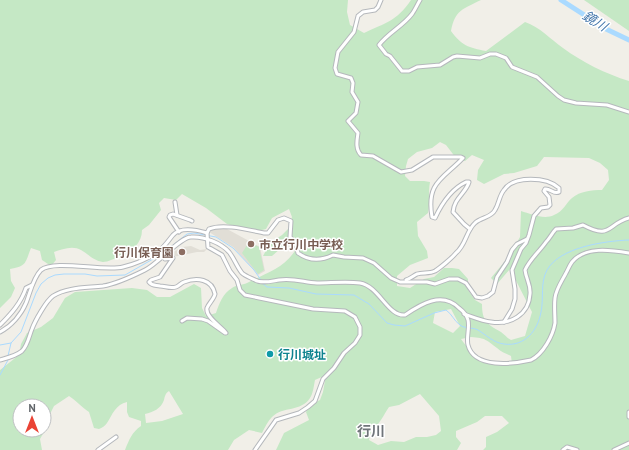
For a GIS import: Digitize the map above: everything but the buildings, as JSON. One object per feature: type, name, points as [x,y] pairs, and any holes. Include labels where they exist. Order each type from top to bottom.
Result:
[{"type":"street","points":[[381,0],[378,7],[374,10],[363,12],[358,16],[354,32],[338,52],[335,68],[337,74],[351,78],[353,82],[352,92],[358,102],[356,113],[348,121],[358,133],[357,147],[359,153],[361,155],[373,156],[401,172],[412,170],[433,158],[461,157],[462,158],[459,162],[444,174],[435,186],[431,200],[431,211],[432,217],[435,218],[438,210],[455,188],[469,182],[459,196],[453,212],[470,229]]},
{"type":"street","points":[[420,0],[413,14],[403,24],[385,37],[379,45],[380,48],[390,56],[402,71],[409,71],[417,67],[434,67],[457,56],[480,58],[490,54],[496,54],[506,58],[512,67],[537,77],[564,100],[576,103],[608,105],[629,112]]},
{"type":"street","points":[[405,281],[415,275],[435,270],[454,256],[463,244],[470,229],[480,219],[492,214],[496,209],[503,190],[510,183],[524,180],[554,183],[559,188],[559,192],[555,193],[545,189],[544,191],[549,197],[550,205],[548,207],[541,208],[534,216],[527,239],[512,270],[515,299],[512,309],[504,322]]},
{"type":"street","points":[[175,202],[177,215]]},
{"type":"street","points":[[179,232],[170,215],[177,215],[192,221]]},
{"type":"street","points":[[255,450],[276,420],[308,408],[315,401],[323,379],[334,368],[344,353],[355,343],[360,334],[360,328],[355,317],[345,311],[313,309],[245,295],[240,290],[237,280],[230,272],[225,259],[208,247],[207,233],[209,229],[213,227],[228,227],[268,233],[278,220],[284,218],[291,222],[290,236],[295,242],[298,253],[302,256],[317,259],[326,259],[333,255],[360,257],[374,263],[395,280],[400,282],[427,282],[435,284],[449,279],[458,279],[466,283],[476,297],[482,298],[493,292],[497,277],[507,262],[514,246],[527,239]]},
{"type":"street","points":[[464,314],[491,322],[508,322],[516,318],[527,309],[530,295],[530,286],[525,270],[534,256],[556,229],[573,228],[583,225],[596,231],[603,231],[611,229],[629,218]]},
{"type":"street","points":[[0,332],[6,329],[19,316],[26,303],[32,285],[41,270],[56,266],[116,269],[133,264],[159,251],[166,245],[173,234],[190,229],[207,233]]},
{"type":"street","points":[[1,360],[17,354],[25,347],[32,328],[52,296],[73,289],[104,286],[147,269],[181,241],[189,237],[208,239],[225,248],[230,253],[243,274],[256,281],[296,279],[317,283],[359,283],[371,288],[393,310],[402,316],[426,302],[435,300],[452,301],[468,320],[468,344],[470,350],[478,358],[486,362],[499,363],[525,361],[535,358],[544,349],[553,329],[555,298],[572,261],[582,253],[588,251],[629,252]]},
{"type":"street","points":[[159,251],[166,259],[173,258],[160,277],[151,280],[149,282],[150,284],[153,286],[168,288],[176,287],[185,282],[198,279],[207,282],[213,287],[215,294],[207,308],[208,313],[226,333],[208,321],[202,319],[188,318],[182,321]]},
{"type":"street","points":[[0,325],[12,313],[24,295],[26,288],[32,285]]},
{"type":"street","points":[[629,412],[629,418]]},
{"type":"street","points":[[98,450],[116,437]]},
{"type":"street","points":[[614,450],[629,443]]},
{"type":"street","points":[[563,450],[570,447],[577,450]]},
{"type":"shaded area","points":[[215,228],[227,229],[260,247],[265,271],[258,275],[233,247],[209,232]]},
{"type":"shaded area","points":[[191,246],[200,250],[207,249],[204,252],[173,257],[170,254],[182,247]]},
{"type":"green space","points":[[0,0],[348,0],[347,12],[350,25],[364,33],[396,17],[411,0],[481,0],[461,11],[455,19],[451,31],[462,43],[475,49],[486,51],[525,22],[540,30],[563,48],[586,63],[629,81],[629,450],[483,450],[486,447],[486,437],[497,432],[509,423],[502,416],[485,416],[477,422],[456,431],[456,437],[461,443],[457,450],[276,450],[284,433],[309,420],[306,412],[311,404],[320,400],[326,375],[315,380],[312,394],[306,402],[297,407],[281,411],[276,414],[269,420],[262,433],[249,430],[234,440],[228,450],[125,450],[133,434],[141,426],[141,421],[129,417],[127,412],[127,402],[117,407],[106,424],[99,429],[94,428],[89,412],[69,396],[54,406],[52,410],[52,398],[12,398],[12,438],[41,438],[42,450],[0,450],[0,370],[19,355],[21,344],[27,333],[41,327],[53,318],[65,298],[75,292],[132,288],[147,290],[157,297],[170,297],[194,284],[201,288],[202,308],[206,316],[216,313],[218,306],[229,290],[235,286],[247,283],[274,269],[292,256],[296,249],[289,245],[280,249],[272,256],[263,256],[270,243],[289,228],[292,217],[289,209],[272,218],[266,229],[254,232],[227,224],[206,208],[182,194],[176,200],[164,198],[159,203],[161,210],[149,225],[142,230],[136,246],[132,250],[117,258],[103,262],[94,259],[78,249],[68,248],[54,252],[56,260],[51,266],[42,260],[40,251],[31,248],[23,265],[10,269],[11,281],[15,288],[11,297],[0,308]],"holes":[[[440,142],[446,145],[456,158],[465,161],[472,155],[484,160],[478,170],[477,180],[484,184],[504,174],[514,173],[537,166],[544,157],[589,158],[600,163],[608,170],[609,180],[602,190],[582,192],[572,198],[557,214],[542,217],[521,211],[520,237],[510,255],[491,278],[497,284],[510,269],[532,312],[525,336],[511,340],[486,321],[482,310],[482,304],[475,300],[468,290],[468,279],[459,269],[444,268],[434,277],[424,279],[410,288],[397,286],[397,276],[410,265],[428,258],[427,251],[418,236],[417,222],[428,213],[430,182],[410,181],[405,176],[408,159],[417,152],[432,148]],[[451,309],[460,326],[453,333],[433,323],[435,312]],[[471,337],[488,341],[500,351],[511,356],[512,364],[483,359],[466,346],[461,339]],[[169,391],[183,414],[162,421],[146,423],[145,414],[159,408],[163,403],[165,395]],[[420,394],[439,416],[441,431],[436,435],[416,437],[404,442],[391,441],[378,445],[369,440],[371,431],[379,423],[389,407],[399,405]]]},
{"type":"green space","points":[[584,0],[629,0],[629,31]]},
{"type":"green space","points":[[249,242],[259,247],[264,270],[258,274],[242,253]]},
{"type":"waterway","name":"鏡川","points":[[561,0],[606,29],[629,40]]},
{"type":"waterway","points":[[163,253],[187,234],[194,233],[216,237],[233,248],[254,270],[261,280]]},
{"type":"waterway","points":[[262,283],[267,287],[289,288],[316,294],[354,295],[369,304],[387,323],[394,325],[405,326],[434,313],[446,310],[462,326],[478,330],[497,342],[511,344],[524,340],[534,331],[541,312],[545,275],[553,262],[572,251],[584,247],[608,242],[629,240]]},
{"type":"waterway","points":[[8,356],[11,343],[21,332],[36,293],[41,284],[48,278],[55,275],[64,274],[85,274],[97,276],[125,275],[160,255]]},
{"type":"waterway","points":[[0,345],[11,343]]},
{"type":"waterway","points":[[0,375],[8,360]]},
{"type":"place","name":"市立行川中学校","points":[[251,244]]},
{"type":"place","name":"行川保育園","points":[[182,252]]},
{"type":"place","name":"行川城址","points":[[270,354]]},
{"type":"district","name":"行川","points":[[371,431]]}]
